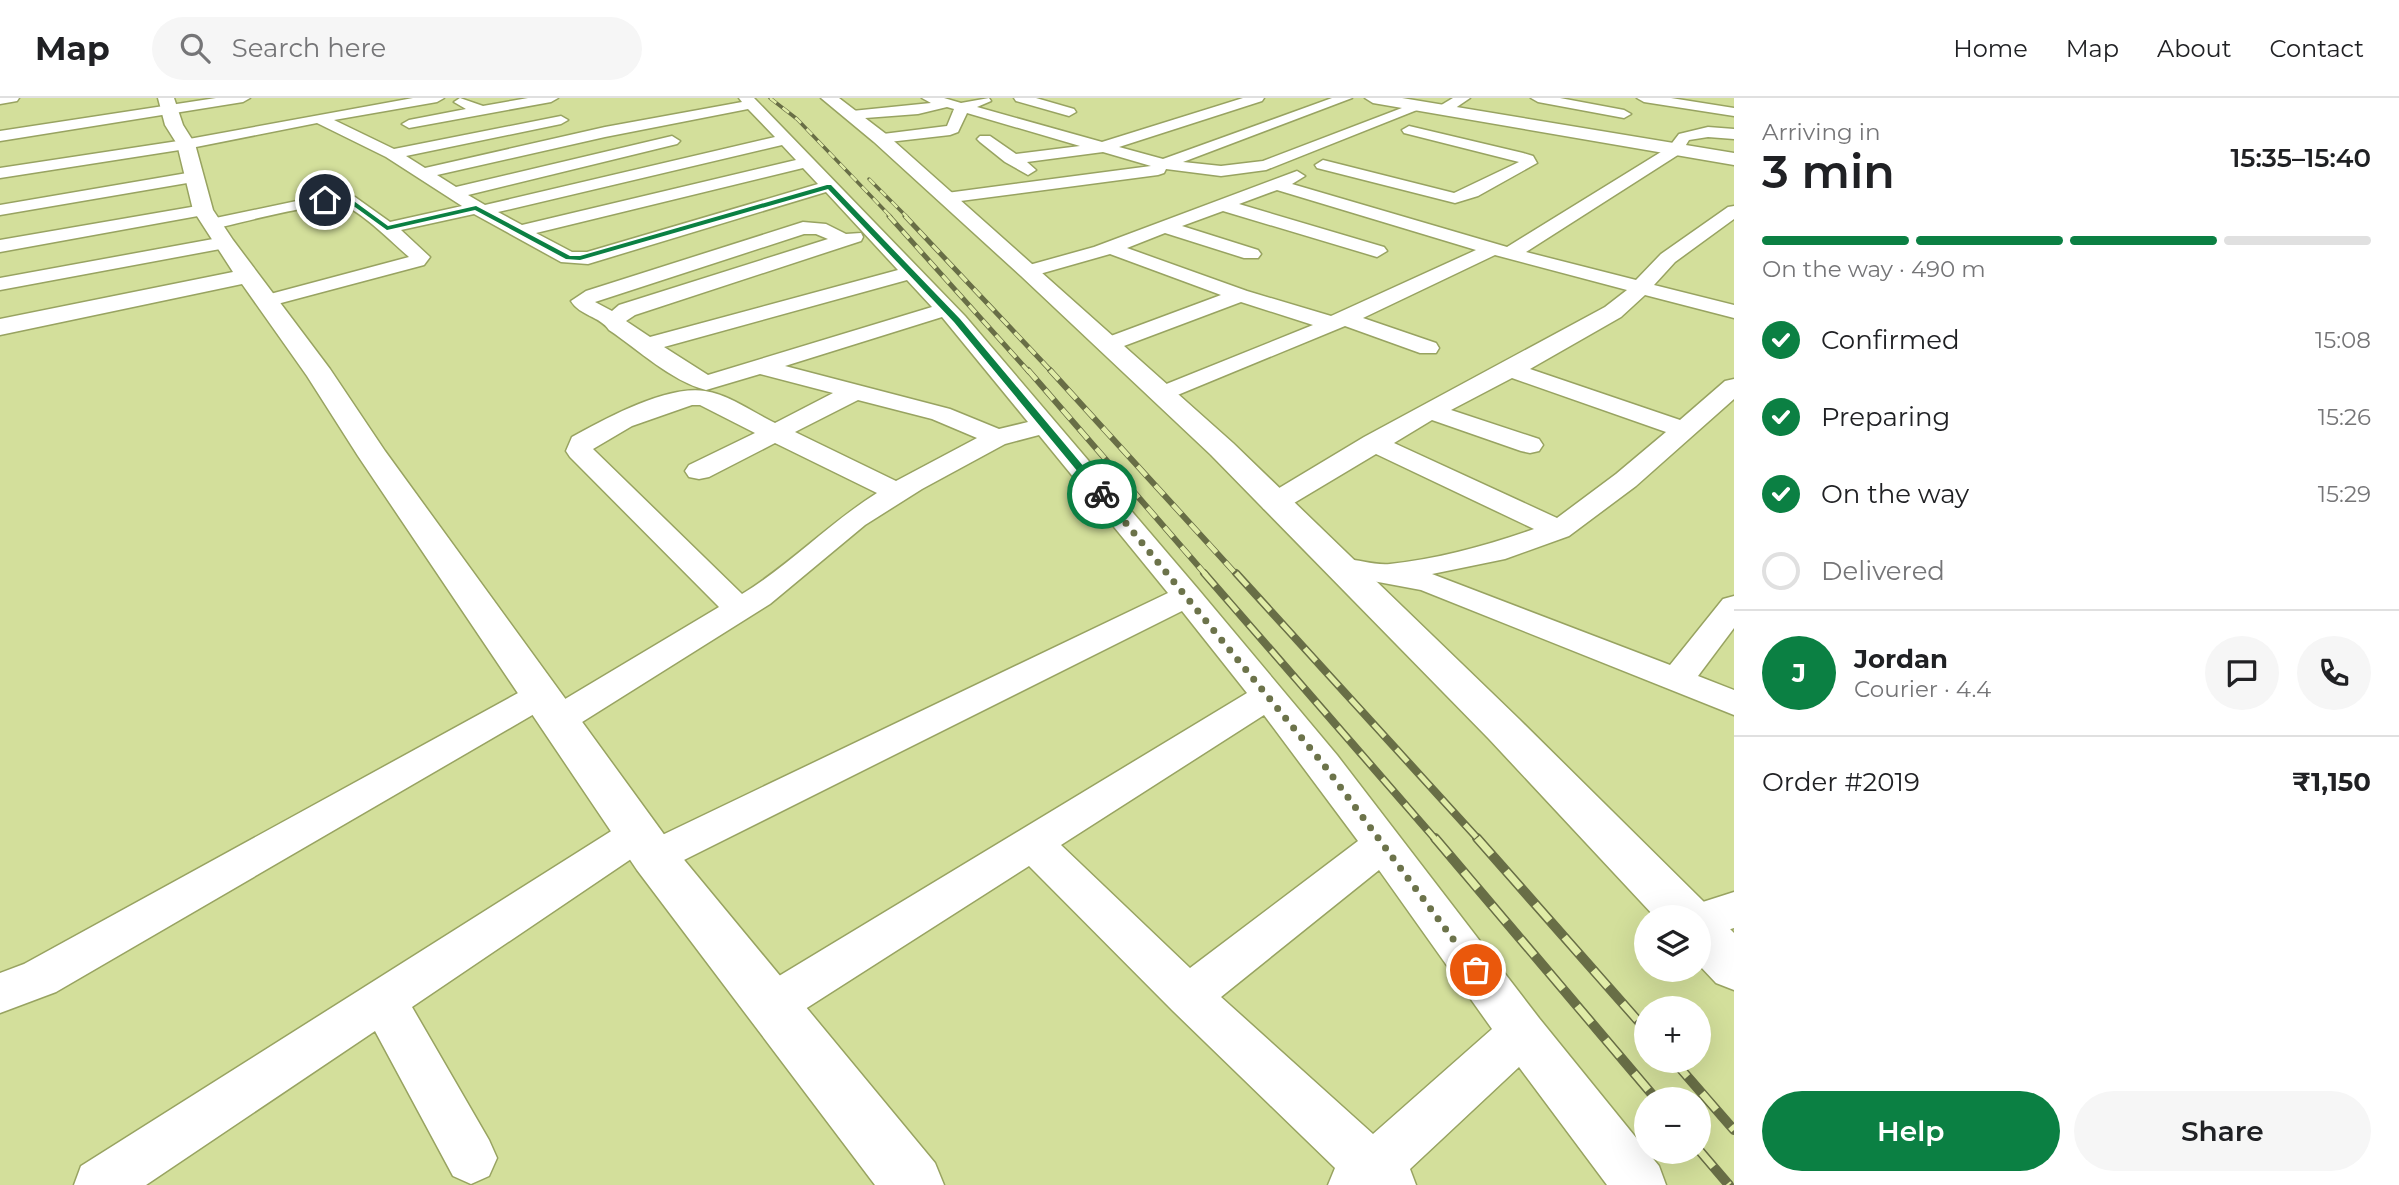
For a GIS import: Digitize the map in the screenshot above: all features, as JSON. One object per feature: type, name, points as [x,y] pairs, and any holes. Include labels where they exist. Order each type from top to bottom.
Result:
[{"type":"street","points":[[0,100],[12,98]]},
{"type":"street","points":[[0,284],[190,160],[243,98]]},
{"type":"street","points":[[366,98],[385,107]]},
{"type":"street","points":[[0,209],[190,160],[320,119],[437,98]]},
{"type":"street","points":[[452,98],[481,111]]},
{"type":"street","points":[[492,98],[531,114]]},
{"type":"street","points":[[352,135],[551,98]]},
{"type":"street","points":[[904,98],[924,104],[945,132]]},
{"type":"street","points":[[840,107],[955,105],[993,98]]},
{"type":"street","points":[[1021,98],[1069,112]]},
{"type":"street","points":[[1011,159],[1100,148],[1257,98]]},
{"type":"street","points":[[945,198],[1169,166],[1345,98]]},
{"type":"street","points":[[1373,98],[1420,106],[1453,107],[1593,136],[1734,159]]},
{"type":"street","points":[[1538,98],[1623,114]]},
{"type":"street","points":[[1593,136],[1646,99],[1684,101],[1734,112]]},
{"type":"street","points":[[421,174],[749,101],[819,174],[859,235],[913,272],[946,309],[1187,596],[1383,844],[1522,1033],[1640,1185]]},
{"type":"street","points":[[880,138],[953,129],[955,105]]},
{"type":"street","points":[[955,105],[1169,166],[1230,170],[1266,165],[1420,106]]},
{"type":"street","points":[[840,107],[880,138],[1163,394],[1504,729],[1674,905]]},
{"type":"street","points":[[1323,165],[1437,196],[1455,198],[1477,190],[1530,161],[1402,132],[1453,107]]},
{"type":"street","points":[[227,116],[253,111]]},
{"type":"street","points":[[26,116],[36,118],[45,129],[47,141],[36,147]]},
{"type":"street","points":[[742,124],[767,118]]},
{"type":"street","points":[[320,119],[392,154],[479,209],[568,258],[588,258],[819,174]]},
{"type":"street","points":[[392,154],[578,120],[674,164]]},
{"type":"street","points":[[0,136],[45,129],[190,160],[349,201],[419,254],[417,261],[0,327]]},
{"type":"street","points":[[1163,394],[1502,251],[1675,150],[1684,137],[1690,134],[1734,134]]},
{"type":"street","points":[[453,193],[691,136]]},
{"type":"street","points":[[387,228],[558,193],[786,139]]},
{"type":"street","points":[[985,139],[1047,184]]},
{"type":"street","points":[[1029,271],[1110,248],[1347,155]]},
{"type":"street","points":[[0,173],[190,160]]},
{"type":"street","points":[[0,246],[190,160]]},
{"type":"street","points":[[190,160],[257,288],[320,374],[373,456],[646,846],[913,1185]]},
{"type":"street","points":[[520,231],[819,174]]},
{"type":"street","points":[[525,175],[558,193]]},
{"type":"street","points":[[1276,184],[1502,251],[1734,312]]},
{"type":"street","points":[[1223,205],[1377,251]]},
{"type":"street","points":[[1274,503],[1373,443],[1613,312],[1643,286],[1668,258],[1734,211]]},
{"type":"street","points":[[1165,227],[1251,254]]},
{"type":"street","points":[[859,235],[803,228],[593,295],[582,301],[584,305],[614,320],[617,325],[701,383],[711,383],[946,309]]},
{"type":"street","points":[[614,320],[627,310],[859,235]]},
{"type":"street","points":[[1171,270],[1227,246]]},
{"type":"street","points":[[1110,248],[1240,295],[1428,348]]},
{"type":"street","points":[[647,345],[913,272]]},
{"type":"street","points":[[1108,345],[1240,295]]},
{"type":"street","points":[[760,367],[954,418],[996,438]]},
{"type":"street","points":[[1511,369],[1684,429]]},
{"type":"street","points":[[1388,573],[1494,553],[1559,530],[1626,480],[1734,386]]},
{"type":"street","points":[[699,471],[857,391]]},
{"type":"street","points":[[738,609],[578,447],[600,432],[681,398],[704,398],[898,492]]},
{"type":"street","points":[[1430,411],[1530,445]]},
{"type":"street","points":[[0,993],[52,971],[738,609],[782,581],[835,534],[960,455],[996,438],[1045,426]]},
{"type":"street","points":[[1373,443],[1559,530]]},
{"type":"street","points":[[1341,567],[1388,573],[1432,583],[1734,703]]},
{"type":"street","points":[[100,1185],[383,1000],[646,846],[1187,596]]},
{"type":"street","points":[[1676,680],[1734,606]]},
{"type":"street","points":[[772,1005],[1268,696]]},
{"type":"street","points":[[1033,844],[1372,1179],[1522,1033]]},
{"type":"street","points":[[1188,996],[1383,844]]},
{"type":"street","points":[[1711,917],[1734,910]]},
{"type":"street","points":[[1711,943],[1734,967]]},
{"type":"street","points":[[383,1000],[471,1158]]},
{"type":"railway","points":[[770,98],[797,119],[891,217]]},
{"type":"railway","points":[[869,179],[907,217]]},
{"type":"railway","points":[[889,216],[1029,372]]},
{"type":"railway","points":[[905,216],[1052,372]]},
{"type":"railway","points":[[1028,370],[1206,575]]},
{"type":"railway","points":[[1050,370],[1237,575]]},
{"type":"railway","points":[[1204,573],[1436,840]]},
{"type":"railway","points":[[1236,573],[1479,840]]},
{"type":"railway","points":[[1435,838],[1646,1087]]},
{"type":"railway","points":[[1477,838],[1634,1016]]},
{"type":"railway","points":[[1684,1073],[1734,1130]]},
{"type":"railway","points":[[1711,1164],[1729,1185]]},
{"type":"way so far","points":[[1102,494],[1324,765],[1476,970]]},
{"type":"route","points":[[325,200],[349,201],[387,228],[476,208],[568,258],[588,258],[829,186],[957,321],[1102,494]]}]
